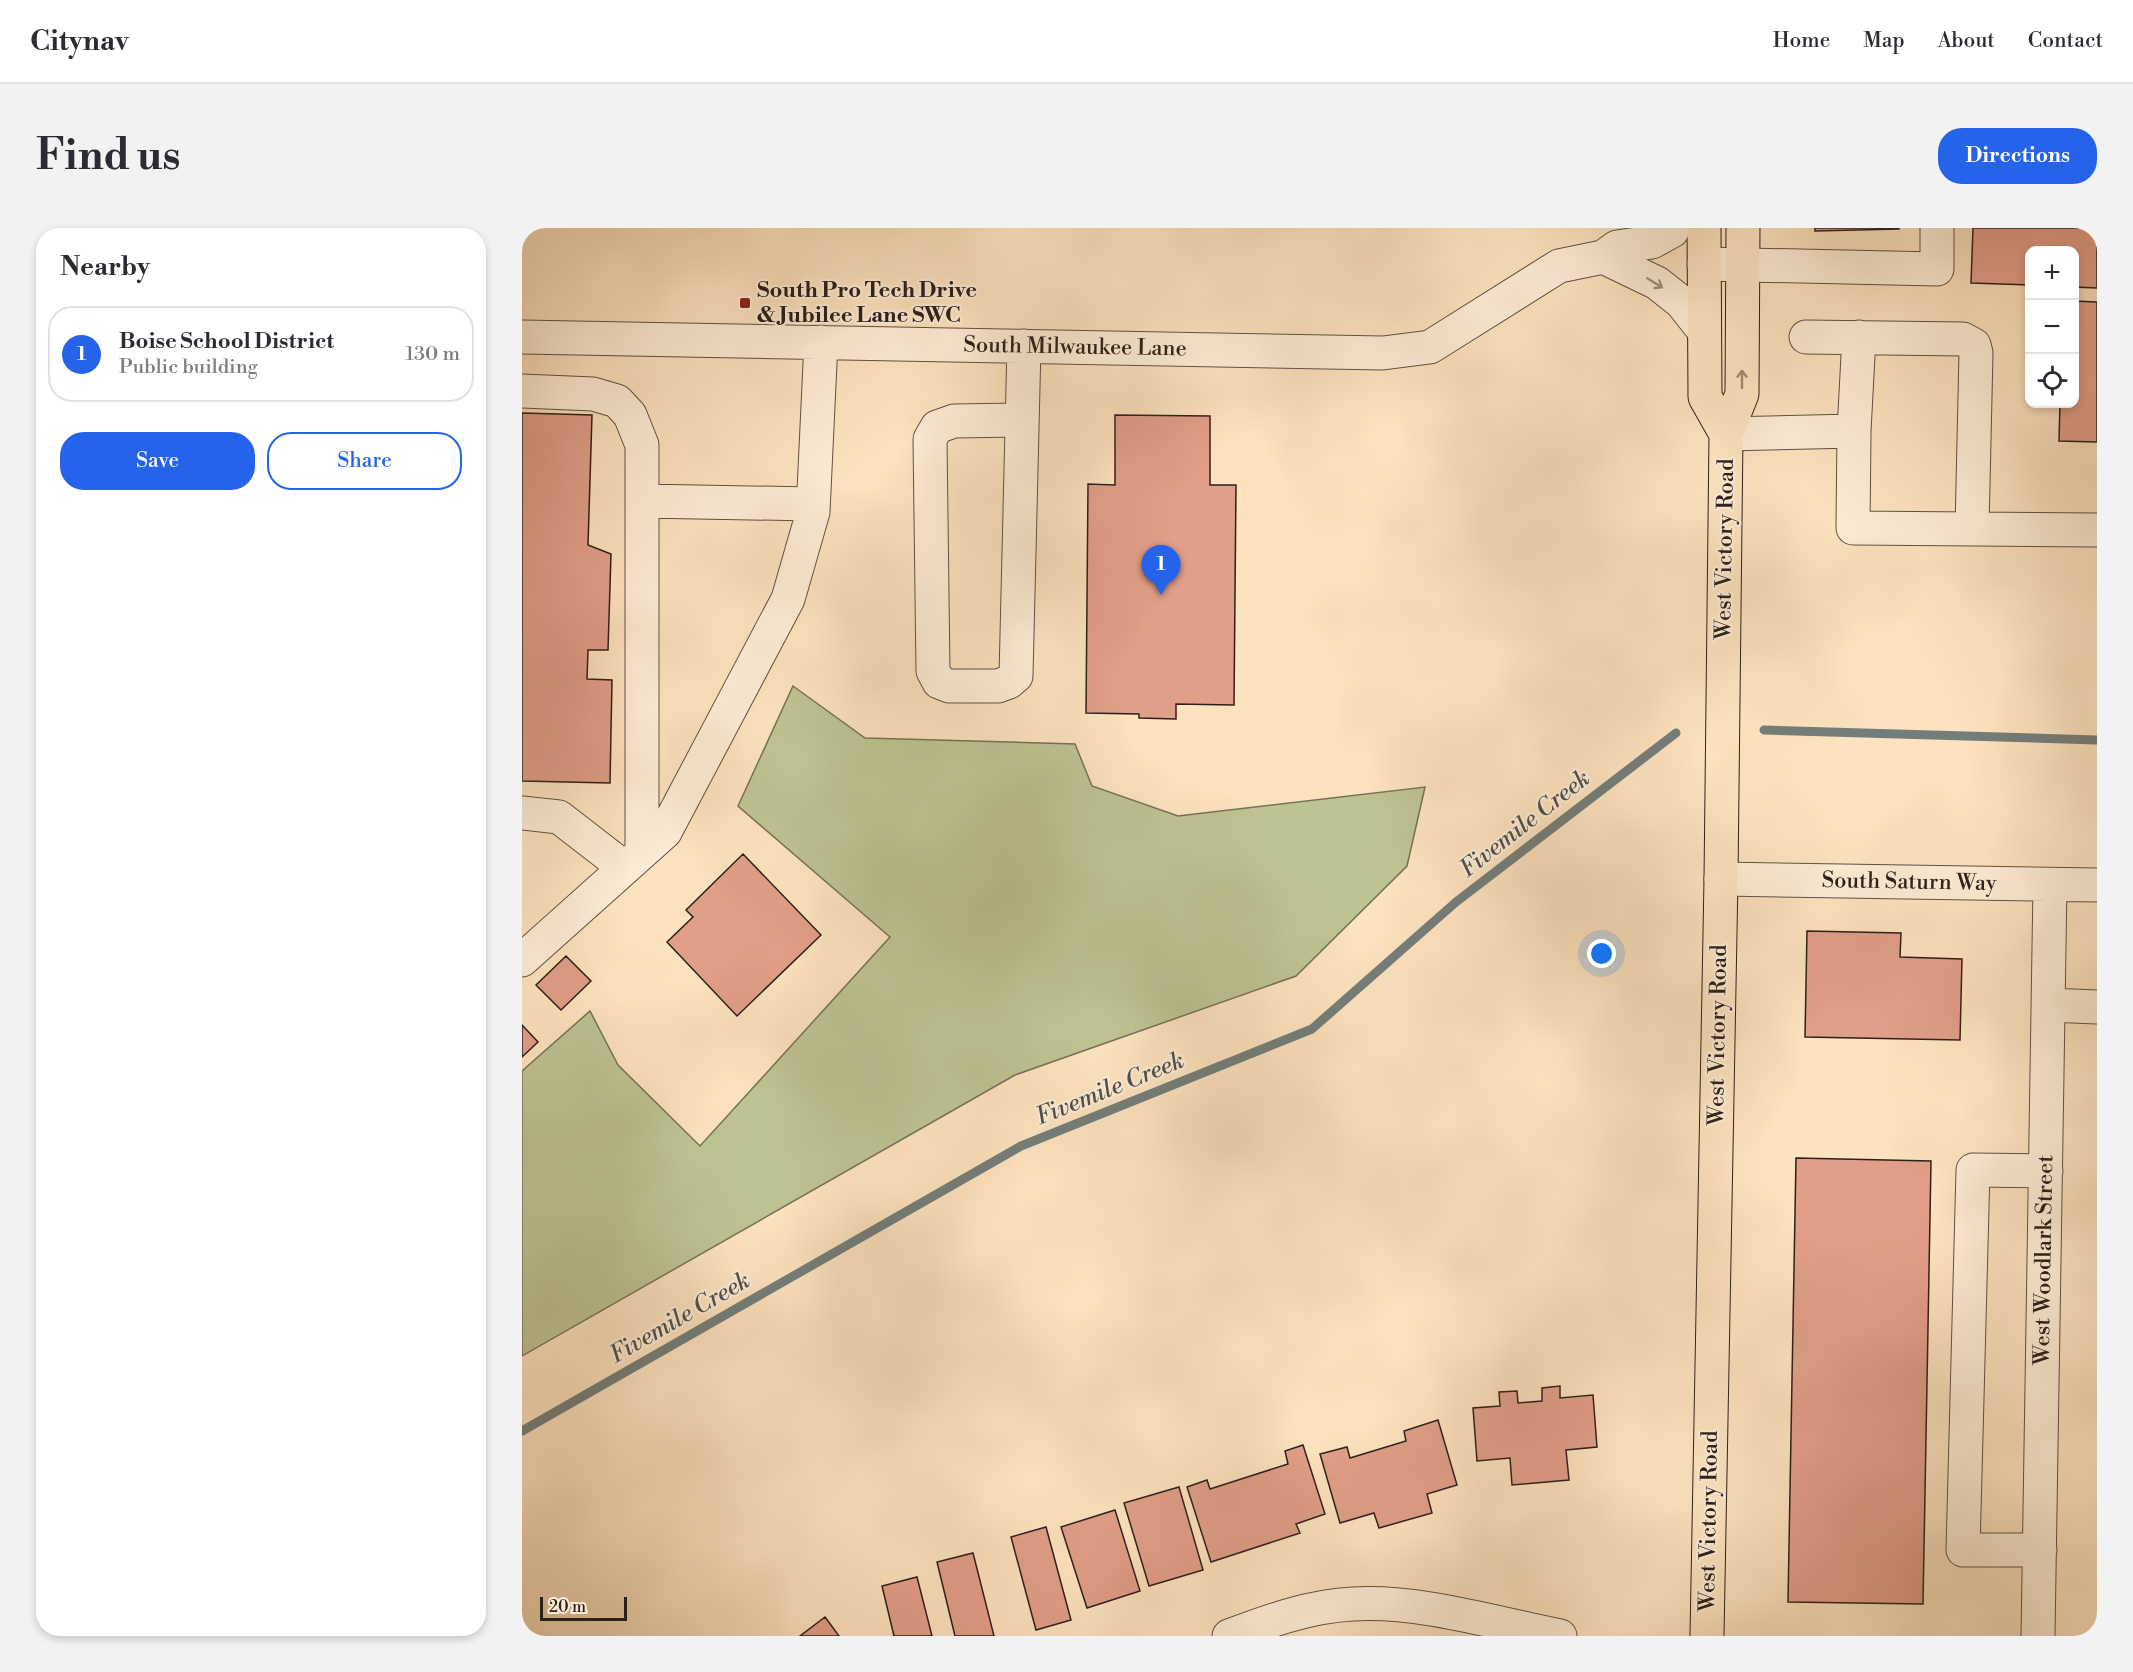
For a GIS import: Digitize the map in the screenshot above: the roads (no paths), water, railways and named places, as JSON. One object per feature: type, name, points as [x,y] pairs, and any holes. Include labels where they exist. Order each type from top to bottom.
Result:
[{"type":"main road","name":"West Victory Road","points":[[1704,228],[1705,397],[1726,434]]},
{"type":"main road","name":"West Victory Road","points":[[1707,1636],[1721,879],[1726,434],[1742,394],[1743,228]]},
{"type":"street","name":"South Milwaukee Lane","points":[[522,337],[1383,353],[1430,347],[1559,266],[1603,257],[1617,247],[1652,242],[1672,231],[1672,228]]},
{"type":"street","points":[[1704,264],[1937,269],[1937,228]]},
{"type":"street","points":[[1603,257],[1657,283],[1681,302],[1704,331]]},
{"type":"street","points":[[1806,336],[1963,339],[1974,345],[1976,353],[1972,529]]},
{"type":"street","points":[[1859,337],[1852,528],[2097,530]]},
{"type":"street","points":[[522,960],[665,832],[788,599],[813,504],[821,342]]},
{"type":"street","points":[[1022,420],[954,421],[938,428],[930,439],[933,671],[939,682],[950,686],[998,686],[1009,682],[1016,676],[1022,420],[1023,346]]},
{"type":"street","points":[[522,391],[593,394],[617,401],[630,415],[642,445],[643,501],[634,860]]},
{"type":"street","points":[[1726,434],[1854,431]]},
{"type":"street","points":[[643,501],[813,504]]},
{"type":"street","points":[[522,813],[559,817],[634,860]]},
{"type":"street","name":"South Saturn Way","points":[[1721,879],[2097,885]]},
{"type":"street","name":"West Woodlark Street","points":[[2038,1636],[2050,885]]},
{"type":"street","points":[[2048,1005],[2097,1007]]},
{"type":"street","points":[[2040,1550],[1963,1550],[1973,1170],[2046,1171]]},
{"type":"street","points":[[1229,1636],[1287,1615],[1352,1604],[1410,1605],[1560,1636]]},
{"type":"waterway","name":"Fivemile Creek","points":[[1764,730],[2097,740]]},
{"type":"waterway","name":"Fivemile Creek","points":[[522,1431],[1021,1146],[1312,1029],[1456,902],[1676,733]]},
{"type":"place","name":"South Pro Tech Drive & Jubilee Lane SWC","points":[[745,303]]},
{"type":"place","name":"Boise School District","points":[[1161,595]]}]
